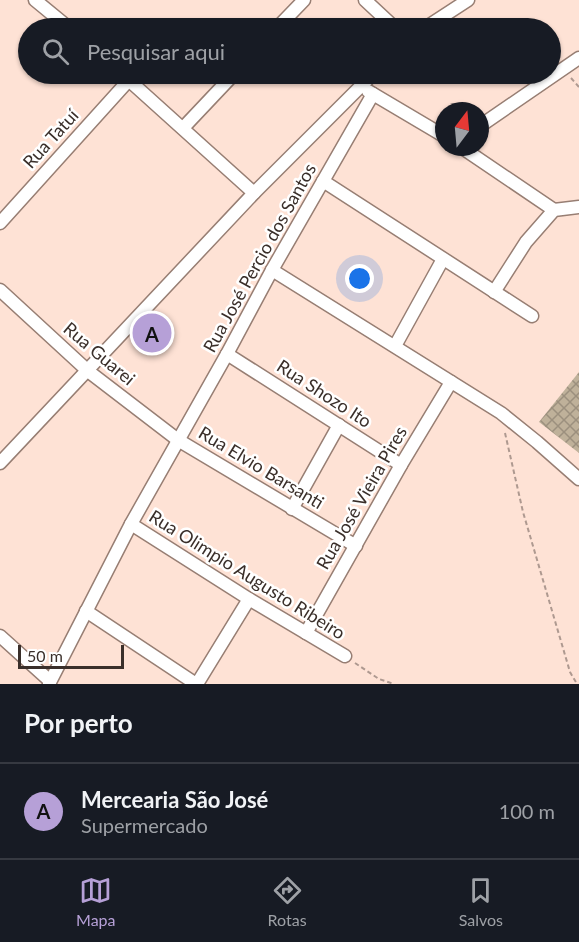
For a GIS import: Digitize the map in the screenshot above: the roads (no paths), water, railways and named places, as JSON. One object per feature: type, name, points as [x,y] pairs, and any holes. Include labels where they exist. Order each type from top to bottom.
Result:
[{"type":"street","points":[[35,0],[57,18]]},
{"type":"street","points":[[287,18],[304,0]]},
{"type":"street","points":[[365,0],[384,18]]},
{"type":"street","points":[[440,18],[468,0]]},
{"type":"street","points":[[561,70],[579,58]]},
{"type":"street","name":"Rua Tatuí","points":[[0,223],[120,84]]},
{"type":"street","points":[[134,84],[254,193]]},
{"type":"street","points":[[183,128],[225,84]]},
{"type":"street","points":[[489,120],[541,84]]},
{"type":"street","points":[[0,463],[254,193],[360,86],[435,131]]},
{"type":"street","name":"Rua José Percio dos Santos","points":[[50,683],[131,524],[373,94]]},
{"type":"street","points":[[474,156],[554,210],[579,207]]},
{"type":"street","points":[[323,181],[532,316]]},
{"type":"street","points":[[494,292],[526,242],[554,210]]},
{"type":"street","points":[[395,346],[443,259]]},
{"type":"street","points":[[272,270],[501,413],[579,479]]},
{"type":"street","name":"Rua Guarei","points":[[0,290],[88,371],[178,440]]},
{"type":"street","name":"Rua Shozo Ito","points":[[227,354],[400,465]]},
{"type":"street","name":"Rua José Vieira Pires","points":[[306,633],[400,465],[451,382]]},
{"type":"street","points":[[292,509],[339,425]]},
{"type":"street","name":"Rua Elvio Barsanti","points":[[178,440],[356,546]]},
{"type":"street","name":"Rua Olimpio Augusto Ribeiro","points":[[131,524],[249,599],[345,656]]},
{"type":"street","points":[[86,611],[196,684],[249,599]]},
{"type":"street","points":[[0,636],[50,683]]},
{"type":"place","name":"Mercearia São José","points":[[152,333]]}]
